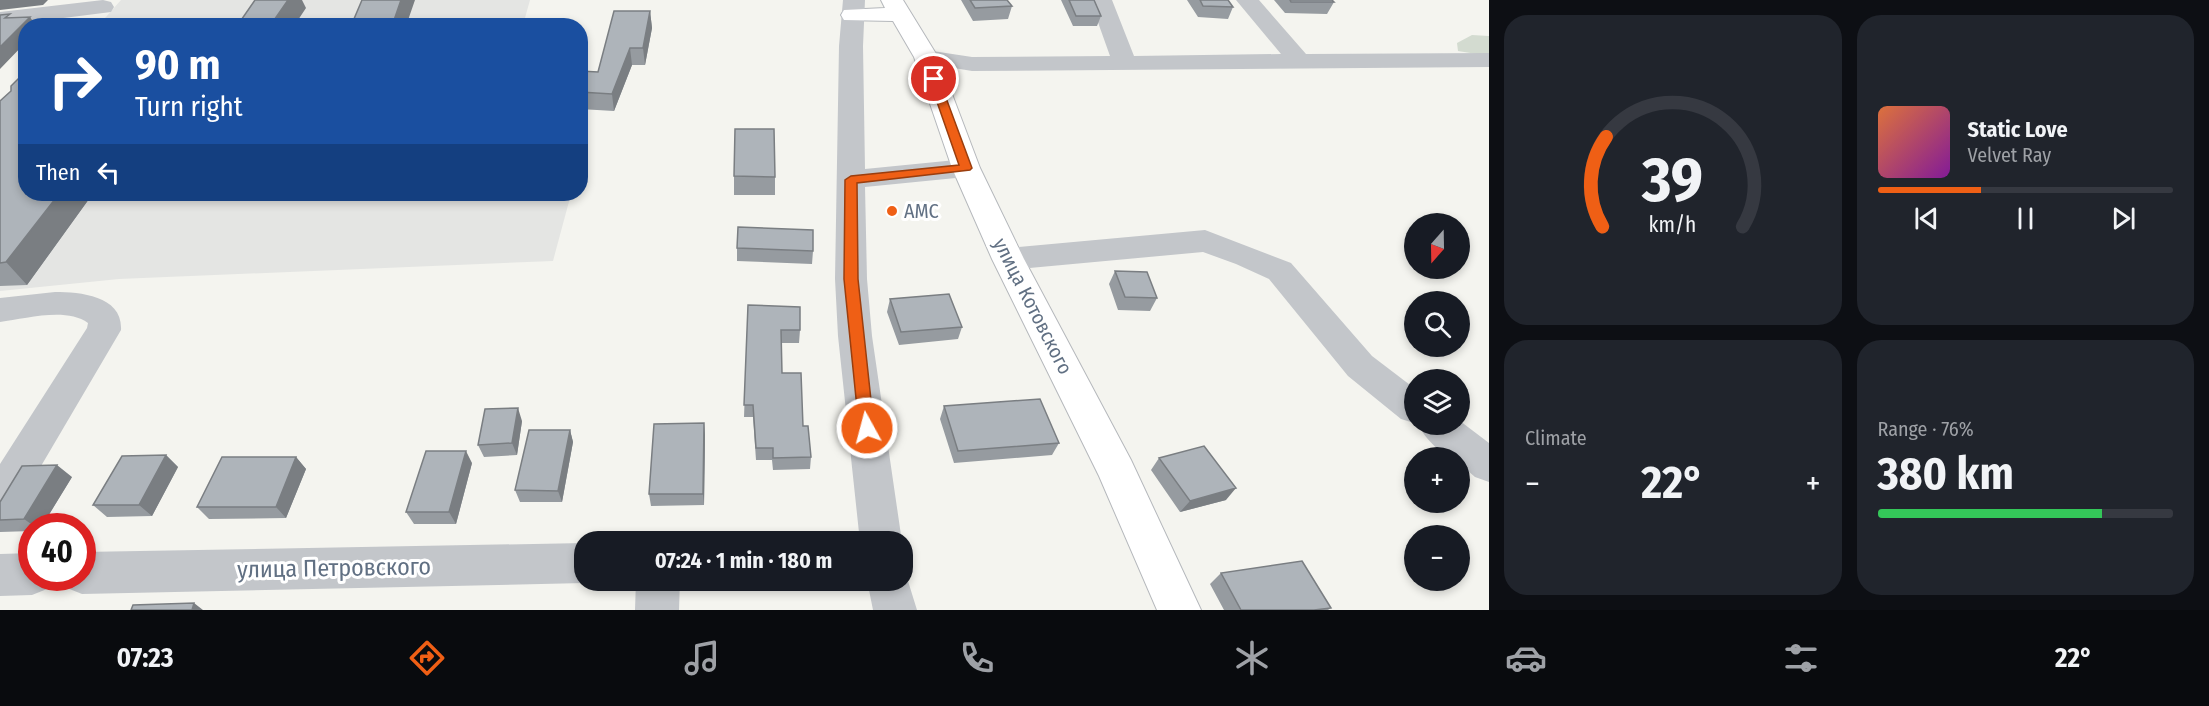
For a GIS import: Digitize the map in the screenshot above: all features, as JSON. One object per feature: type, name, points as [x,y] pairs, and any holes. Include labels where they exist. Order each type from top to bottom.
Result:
[{"type":"highway","points":[[853,7],[896,7]]},
{"type":"highway","name":"улица Котовского","points":[[896,7],[926,57],[966,168],[1008,259],[1117,472],[1179,610]]},
{"type":"street","points":[[1101,0],[1124,62]]},
{"type":"street","points":[[1247,0],[1301,63]]},
{"type":"street","points":[[0,19],[106,4]]},
{"type":"street","points":[[94,18],[106,4]]},
{"type":"street","points":[[853,7],[851,279],[855,336],[880,531]]},
{"type":"street","points":[[926,57],[972,64],[1489,60]]},
{"type":"street","points":[[851,180],[966,168]]},
{"type":"street","points":[[1008,259],[1204,241],[1247,256],[1280,272],[1360,366],[1404,400]]},
{"type":"street","points":[[0,310],[79,305],[96,309],[105,318],[104,330],[0,499]]},
{"type":"street","points":[[1450,435],[1489,465]]},
{"type":"street","name":"улица Петровского","points":[[96,573],[574,563]]},
{"type":"street","points":[[0,575],[18,574]]},
{"type":"street","points":[[657,610],[658,591]]},
{"type":"street","points":[[891,591],[895,610]]},
{"type":"shaded area","points":[[121,0],[530,0],[525,18],[105,18]]},
{"type":"shaded area","points":[[1472,35],[1489,36],[1489,56],[1458,51],[1457,43]]},
{"type":"shaded area","points":[[0,137],[18,176],[18,201],[569,201],[553,261],[119,279],[0,291]]},
{"type":"building","points":[[255,0],[288,0],[276,18],[243,18]]},
{"type":"building","points":[[362,0],[401,0],[395,18],[354,18]]},
{"type":"building","points":[[970,0],[1007,0],[1012,6],[975,8]]},
{"type":"building","points":[[1069,0],[1094,0],[1101,16],[1076,16]]},
{"type":"building","points":[[1200,0],[1228,0],[1233,7],[1203,6]]},
{"type":"building","points":[[1290,0],[1332,0],[1334,2],[1291,2]]},
{"type":"building","points":[[614,11],[650,11],[643,48],[630,48],[612,94],[588,92],[588,71],[598,72]]},
{"type":"building","points":[[10,14],[5,18],[30,17],[18,18],[18,29],[0,47],[0,15]]},
{"type":"building","points":[[18,79],[18,201],[54,201],[6,262],[0,263],[0,101],[11,91],[11,86]]},
{"type":"building","points":[[735,129],[774,129],[775,177],[734,176]]},
{"type":"building","points":[[738,227],[813,230],[813,251],[737,248]]},
{"type":"building","points":[[1115,271],[1147,272],[1157,298],[1125,297]]},
{"type":"building","points":[[949,294],[962,327],[901,332],[890,299]]},
{"type":"building","points":[[748,305],[800,307],[800,330],[781,330],[782,373],[801,373],[803,426],[808,426],[811,457],[773,458],[773,448],[756,448],[753,405],[744,405]]},
{"type":"building","points":[[1040,399],[1059,443],[958,451],[944,406]]},
{"type":"building","points":[[518,408],[512,443],[478,445],[485,409]]},
{"type":"building","points":[[704,423],[703,494],[649,494],[654,424]]},
{"type":"building","points":[[529,430],[570,430],[558,491],[515,490]]},
{"type":"building","points":[[1204,446],[1236,488],[1190,501],[1159,458]]},
{"type":"building","points":[[426,451],[466,451],[449,512],[406,512]]},
{"type":"building","points":[[166,455],[139,505],[93,505],[122,456]]},
{"type":"building","points":[[222,457],[296,457],[276,507],[197,507]]},
{"type":"building","points":[[57,465],[28,513],[18,513],[18,519],[0,520],[0,502],[22,466]]},
{"type":"building","points":[[1302,561],[1331,608],[1241,610],[1221,573]]},
{"type":"building","points":[[194,603],[192,610],[131,610],[133,605]]},
{"type":"place","name":"AMC","points":[[892,211]]},
{"type":"route","points":[[867,428],[855,336],[851,279],[851,180],[966,168],[934,79]]}]
